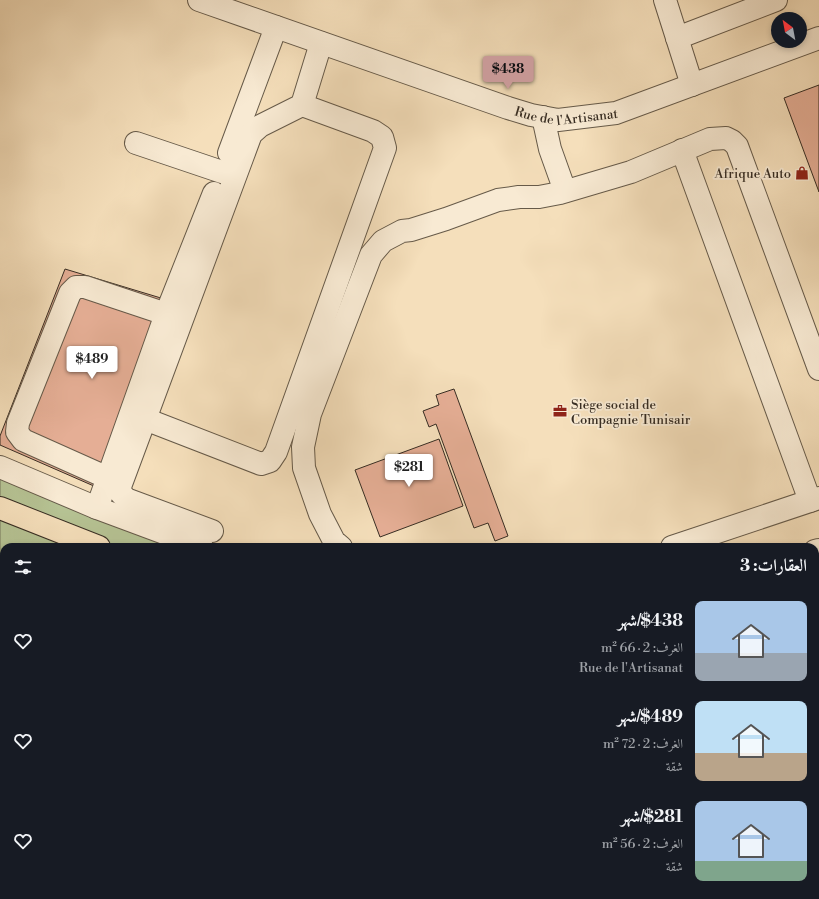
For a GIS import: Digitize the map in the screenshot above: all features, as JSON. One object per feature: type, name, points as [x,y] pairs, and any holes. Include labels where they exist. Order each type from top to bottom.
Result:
[{"type":"highway","points":[[0,508],[89,543]]},
{"type":"street","name":"Rue de l'Artisanat","points":[[200,0],[508,108],[558,120],[616,113],[819,38]]},
{"type":"street","points":[[665,0],[692,85]]},
{"type":"street","points":[[677,38],[776,0]]},
{"type":"street","points":[[97,508],[166,314],[222,172],[276,27]]},
{"type":"street","points":[[207,539],[126,499],[119,492],[252,134],[260,126],[302,105],[321,43]]},
{"type":"street","points":[[145,419],[261,464],[270,461],[276,452],[385,148],[382,137],[373,131],[302,105]]},
{"type":"street","points":[[543,117],[550,149],[565,191]]},
{"type":"street","points":[[336,543],[320,514],[304,468],[303,448],[310,414],[371,255],[383,241],[402,231],[411,230],[446,219],[498,200],[519,197],[539,197],[565,191],[631,172],[710,139],[726,138],[737,146],[819,369]]},
{"type":"street","points":[[136,143],[222,172]]},
{"type":"street","points":[[682,150],[814,500],[684,543]]},
{"type":"street","points":[[108,478],[23,440],[17,432],[18,423],[70,293],[76,287],[85,287],[166,314]]},
{"type":"street","points":[[0,467],[97,508],[207,539]]},
{"type":"green space","points":[[0,475],[178,543],[0,543]]},
{"type":"building","points":[[819,85],[819,192],[784,98]]},
{"type":"building","points":[[65,269],[184,305],[119,497],[0,445],[0,436]]},
{"type":"building","points":[[454,389],[508,536],[495,541],[488,523],[474,528],[436,424],[429,427],[423,411],[439,405],[436,395]]},
{"type":"building","points":[[439,439],[463,506],[380,537],[355,470]]},
{"type":"place","name":"Afrique Auto","points":[[802,173]]},
{"type":"place","name":"Siège social de Compagnie Tunisair","points":[[560,411]]}]
